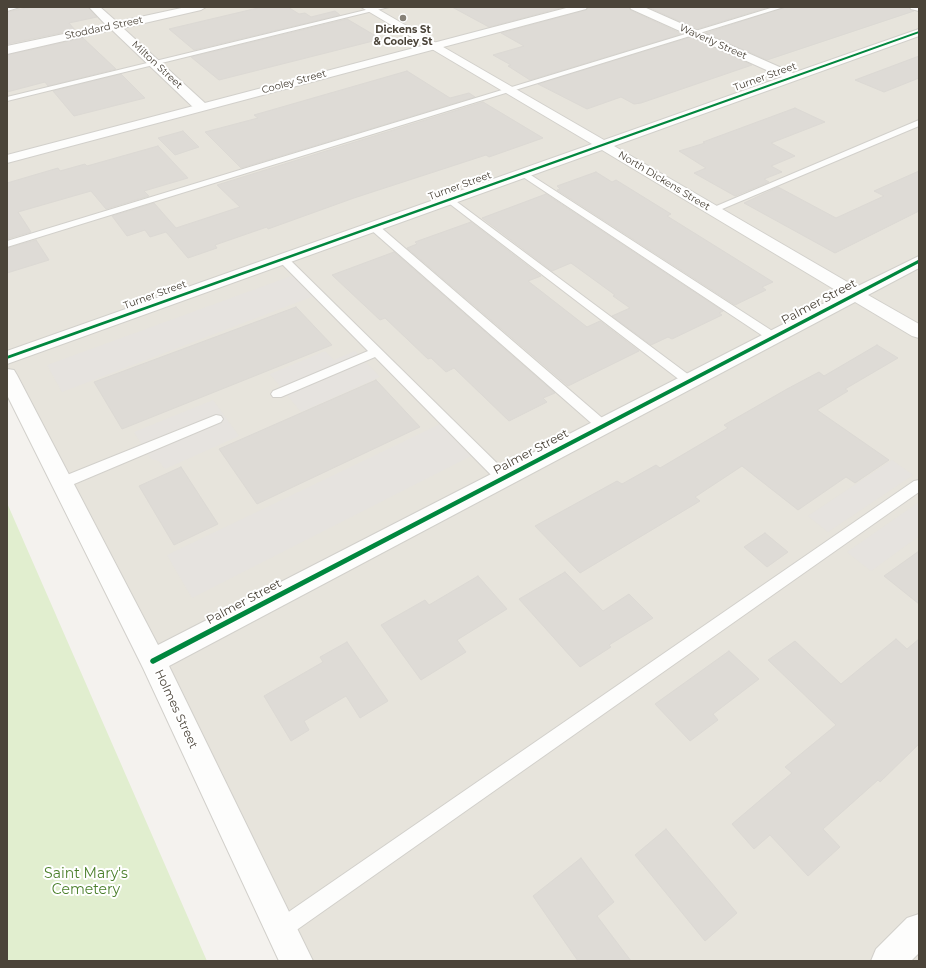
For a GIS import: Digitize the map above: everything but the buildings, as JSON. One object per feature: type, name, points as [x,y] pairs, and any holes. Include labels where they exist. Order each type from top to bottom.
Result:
[{"type":"street","name":"Milton Street","points":[[94,7],[201,107]]},
{"type":"street","name":"Stoddard Street","points":[[7,50],[201,7]]},
{"type":"street","name":"Cooley Street","points":[[7,159],[582,7]]},
{"type":"street","name":"Waverly Street","points":[[635,7],[792,77]]},
{"type":"street","points":[[915,7],[919,8]]},
{"type":"street","name":"North Dickens Street","points":[[375,8],[434,45],[919,332]]},
{"type":"street","name":"Turner Street","points":[[7,358],[919,32]]},
{"type":"street","name":"Palmer Street","points":[[153,661],[919,261]]},
{"type":"street","name":"Holmes Street","points":[[7,375],[153,661],[296,961]]},
{"type":"street","points":[[888,961],[919,930]]},
{"type":"lane","points":[[7,9],[17,7]]},
{"type":"lane","points":[[7,244],[508,89],[781,7]]},
{"type":"lane","points":[[7,99],[375,8]]},
{"type":"lane","points":[[712,210],[919,123]]},
{"type":"lane","points":[[523,173],[773,337]]},
{"type":"lane","points":[[449,200],[690,381]]},
{"type":"lane","points":[[374,227],[603,426]]},
{"type":"lane","points":[[283,259],[503,478]]},
{"type":"lane","points":[[277,394],[377,352]]},
{"type":"lane","points":[[62,483],[216,419]]},
{"type":"lane","points":[[281,930],[919,485]]},
{"type":"shaded area","points":[[7,7],[919,7],[919,961],[293,961],[7,376]]},
{"type":"shaded area","points":[[294,275],[314,296],[62,392],[47,365]]},
{"type":"shaded area","points":[[325,351],[334,360],[355,351],[380,377],[301,412],[270,374]]},
{"type":"shaded area","points":[[213,400],[239,436],[165,469],[159,461],[151,459],[134,432]]},
{"type":"shaded area","points":[[440,424],[471,456],[192,598],[167,555]]},
{"type":"shaded area","points":[[892,460],[913,475],[828,532],[808,516]]},
{"type":"shaded area","points":[[919,502],[919,536],[871,571],[847,552]]},
{"type":"green space","name":"Saint Mary's Cemetery","points":[[7,503],[207,961],[7,961]]},
{"type":"cycle path","points":[[7,358],[919,32]]},
{"type":"cycle path","points":[[153,661],[919,261]]},
{"type":"place","name":"Dickens St & Cooley St","points":[[403,18]]}]
